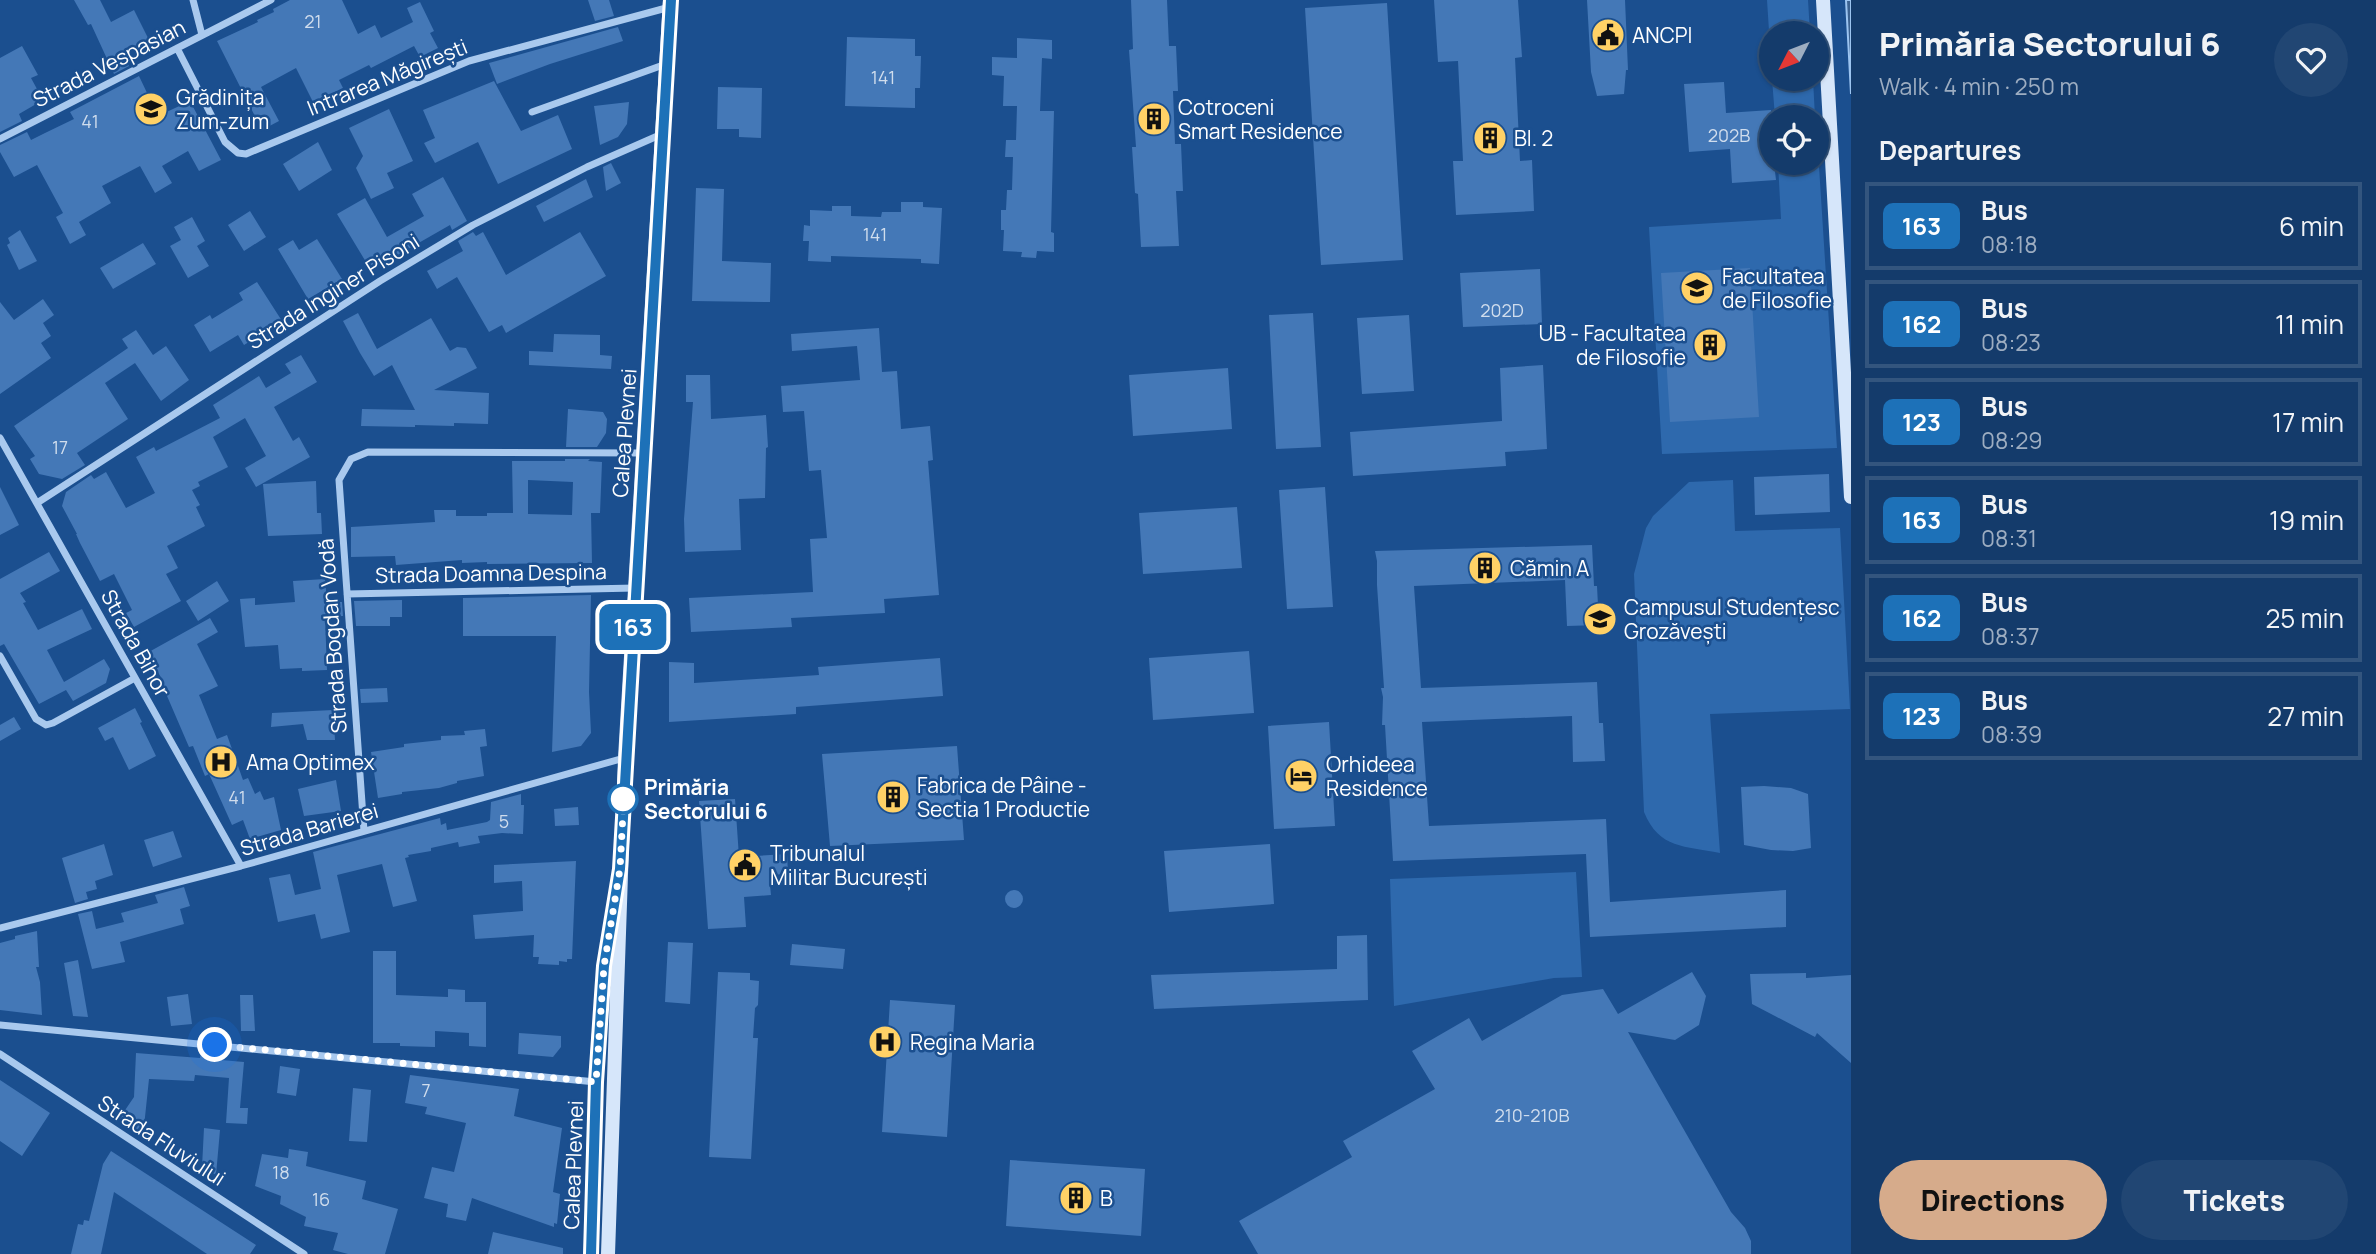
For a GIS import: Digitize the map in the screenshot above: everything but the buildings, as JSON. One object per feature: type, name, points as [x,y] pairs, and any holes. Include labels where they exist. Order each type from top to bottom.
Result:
[{"type":"main road","points":[[1823,0],[1851,497]]},
{"type":"main road","name":"Calea Plevnei","points":[[608,1254],[625,758],[670,4]]},
{"type":"main road","name":"Calea Plevnei","points":[[591,1254],[596,1082],[604,966],[620,869]]},
{"type":"main road","name":"Calea Plevnei","points":[[609,1226],[614,1254]]},
{"type":"street","points":[[193,0],[202,35]]},
{"type":"street","name":"Strada Vespasian","points":[[0,139],[271,0]]},
{"type":"street","name":"Intrarea Măgirești","points":[[177,48],[225,142],[238,153],[246,154],[469,61],[670,4]]},
{"type":"street","points":[[532,111],[667,64]]},
{"type":"street","name":"Strada Inginer Pisoni","points":[[37,503],[380,281],[473,225],[587,167],[663,134]]},
{"type":"street","name":"Strada Bihor","points":[[0,438],[241,866]]},
{"type":"street","name":"Strada Bogdan Vodă","points":[[364,831],[338,480],[351,459],[368,452],[643,453]]},
{"type":"street","name":"Strada Doamna Despina","points":[[347,594],[635,588]]},
{"type":"street","points":[[0,656],[36,719],[46,725],[135,678]]},
{"type":"street","name":"Strada Barierei","points":[[0,928],[241,866],[625,758]]},
{"type":"street","points":[[0,1025],[596,1082]]},
{"type":"street","name":"Strada Fluviului","points":[[0,1054],[304,1254]]},
{"type":"shaded area","points":[[1767,0],[1808,0],[1809,21],[1768,21]]},
{"type":"shaded area","points":[[1846,0],[1851,0],[1851,94]]},
{"type":"shaded area","points":[[1773,91],[1814,91],[1814,105],[1774,105]]},
{"type":"shaded area","name":"Facultatea de Filosofie","points":[[1779,175],[1820,175],[1837,448],[1662,454],[1649,227],[1781,219]]},
{"type":"shaded area","points":[[1733,480],[1735,531],[1840,528],[1850,709],[1710,714],[1720,853],[1674,844],[1657,833],[1644,812],[1634,574],[1646,528],[1653,516],[1689,482]]},
{"type":"shaded area","points":[[1576,872],[1582,977],[1554,978],[1394,1006],[1390,879]]},
{"type":"bus line","name":"163","points":[[591,1254],[596,1082],[604,966],[620,869],[671,0]]},
{"type":"place","name":"ANCPI","points":[[1608,35]]},
{"type":"place","name":"Grădinița Zum-zum","points":[[151,109]]},
{"type":"place","name":"Cotroceni Smart Residence","points":[[1154,119]]},
{"type":"place","name":"Bl. 2","points":[[1490,138]]},
{"type":"place","name":"Facultatea de Filosofie","points":[[1697,288]]},
{"type":"place","name":"UB - Facultatea de Filosofie","points":[[1710,345]]},
{"type":"place","name":"Cămin A","points":[[1485,568]]},
{"type":"place","name":"Campusul Studențesc Grozăvești","points":[[1600,619]]},
{"type":"place","name":"Ama Optimex","points":[[221,762]]},
{"type":"place","name":"Orhideea Residence","points":[[1301,776]]},
{"type":"place","name":"Fabrica de Pâine - Sectia 1 Productie","points":[[893,797]]},
{"type":"place","name":"Primăria Sectorului 6","points":[[623,799]]},
{"type":"place","name":"Tribunalul Militar București","points":[[745,865]]},
{"type":"place","name":"Regina Maria","points":[[885,1042]]},
{"type":"place","name":"B","points":[[1076,1198]]},
{"type":"route","points":[[215,1045],[596,1082],[604,966],[620,869],[624,795],[623,799]]}]
